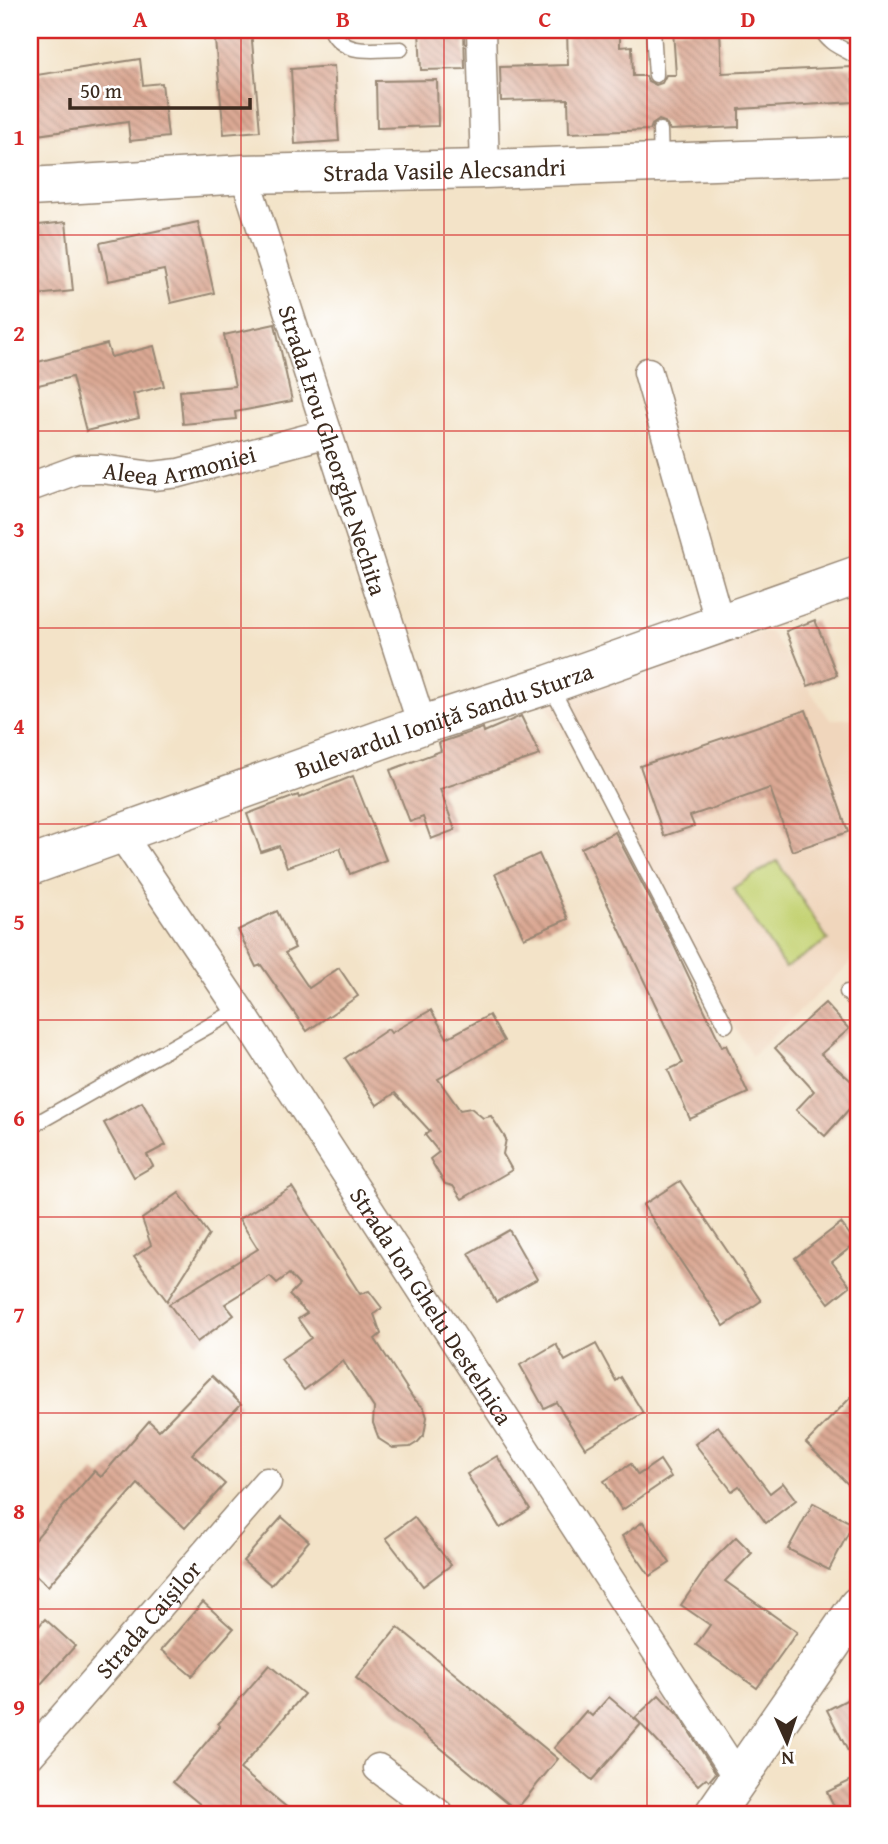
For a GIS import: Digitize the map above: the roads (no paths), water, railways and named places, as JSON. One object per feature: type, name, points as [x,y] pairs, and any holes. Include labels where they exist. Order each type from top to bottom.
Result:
[{"type":"street","points":[[481,30],[485,169]]},
{"type":"street","name":"Strada Vasile Alecsandri","points":[[30,187],[244,174],[485,169],[661,146],[858,156]]},
{"type":"street","name":"Strada Erou Gheorghe Nechita","points":[[244,174],[422,725]]},
{"type":"street","points":[[648,372],[720,624]]},
{"type":"street","name":"Aleea Armoniei","points":[[30,486],[79,469],[153,476],[179,473],[328,433]]},
{"type":"street","name":"Bulevardul Ioniță Sandu Sturza","points":[[30,866],[422,725],[550,684],[858,575]]},
{"type":"street","name":"Strada Ion Ghelu Destelnica","points":[[121,834],[239,1009],[740,1780]]},
{"type":"street","name":"Strada Caișilor","points":[[30,1755],[267,1482]]},
{"type":"street","points":[[717,1813],[858,1606]]},
{"type":"street","points":[[378,1768],[439,1814]]},
{"type":"lane","points":[[331,30],[336,40],[353,49],[401,49]]},
{"type":"lane","points":[[653,30],[656,75]]},
{"type":"lane","points":[[822,30],[834,44],[858,58]]},
{"type":"lane","points":[[550,684],[726,1025]]},
{"type":"lane","points":[[847,992],[858,1004]]},
{"type":"lane","points":[[30,1127],[239,1009]]}]
